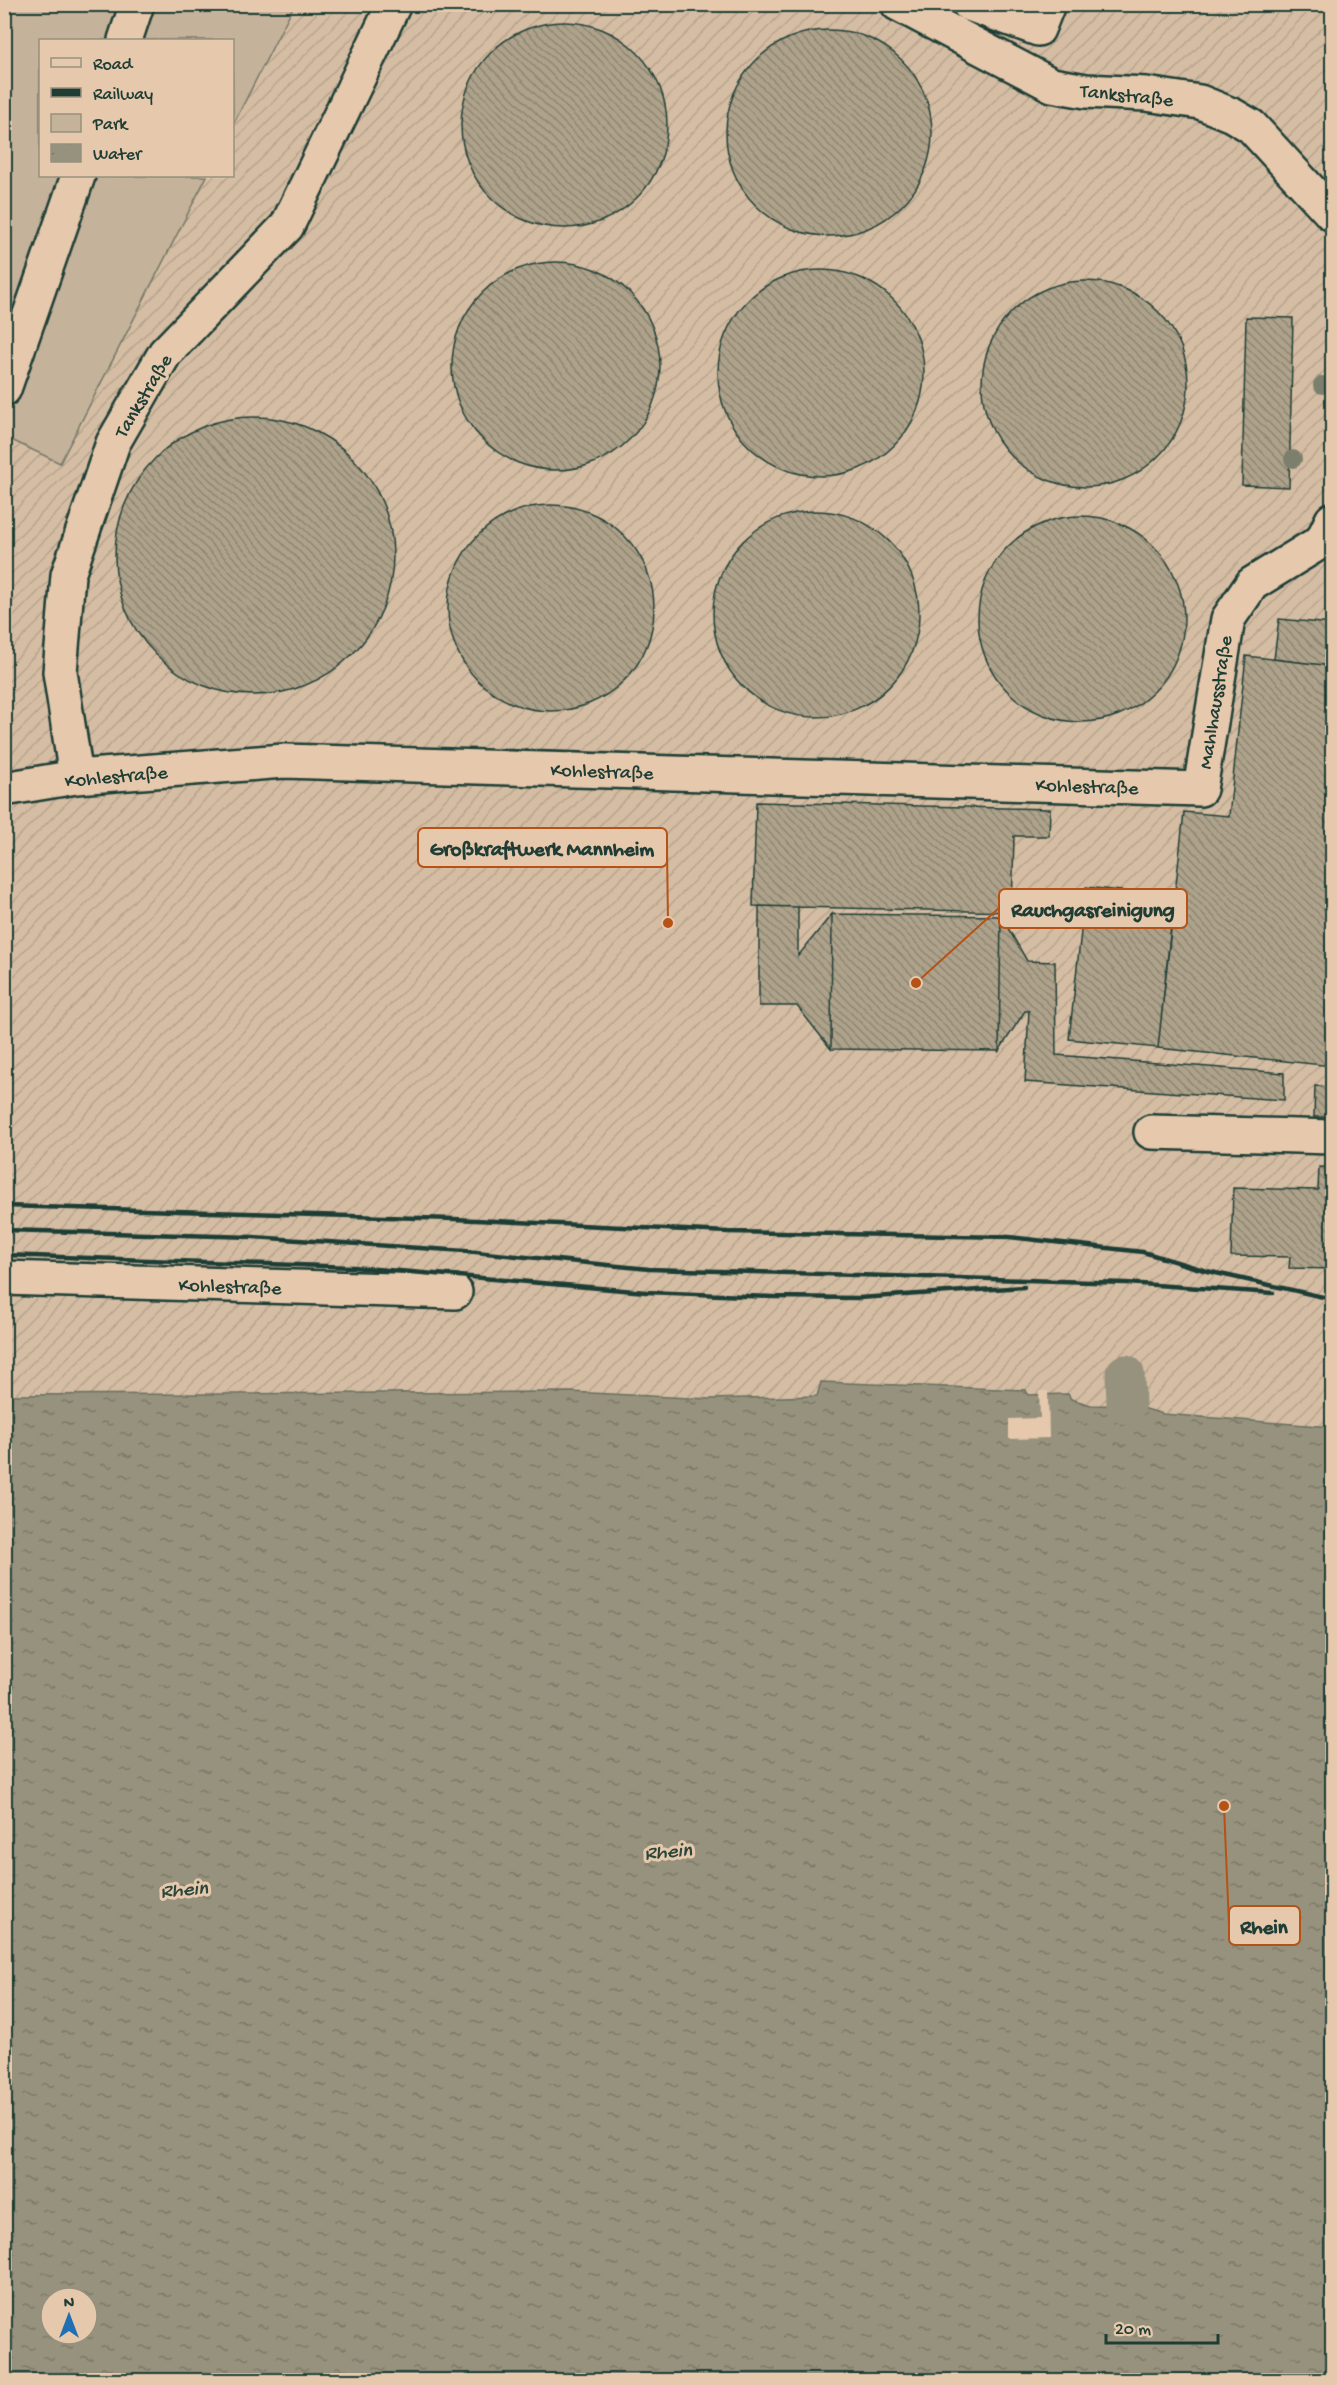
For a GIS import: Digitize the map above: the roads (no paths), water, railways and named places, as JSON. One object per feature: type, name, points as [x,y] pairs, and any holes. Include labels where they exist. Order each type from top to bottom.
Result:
[{"type":"lane","points":[[125,39],[137,4]]},
{"type":"lane","name":"Tankstraße","points":[[76,777],[60,672],[68,575],[113,443],[165,353],[287,226],[394,4]]},
{"type":"lane","name":"Tankstraße","points":[[898,4],[1052,84],[1086,91],[1146,94],[1200,102],[1232,115],[1251,126],[1332,214]]},
{"type":"lane","points":[[969,4],[1043,17]]},
{"type":"lane","points":[[4,389],[78,177]]},
{"type":"lane","name":"Mahlhausstraße","points":[[1200,789],[1228,619],[1252,584],[1329,535]]},
{"type":"lane","name":"Kohlestraße","points":[[4,789],[76,777],[284,761],[1200,789]]},
{"type":"lane","points":[[1151,1132],[1332,1137]]},
{"type":"lane","name":"Kohlestraße","points":[[4,1278],[455,1292]]},
{"type":"water","points":[[821,1382],[1026,1390],[1028,1395],[1068,1394],[1071,1399],[1091,1405],[1136,1406],[1163,1414],[1332,1427],[1332,2380],[5,2380],[4,1395],[570,1392],[710,1399],[817,1396]]},
{"type":"waterway","points":[[1125,1374],[1126,1405]]},
{"type":"railway","points":[[4,1206],[454,1219],[728,1232],[1009,1237],[1143,1252],[1207,1271],[1332,1299]]},
{"type":"railway","points":[[4,1230],[253,1237],[465,1251],[649,1269],[1126,1283],[1273,1293]]},
{"type":"railway","points":[[4,1255],[353,1267],[646,1292],[774,1297],[859,1298],[1024,1287]]},
{"type":"place","name":"Großkraftwerk Mannheim","points":[[668,923]]},
{"type":"place","name":"Rauchgasreinigung","points":[[916,983]]},
{"type":"place","name":"Rhein","points":[[1224,1806]]}]
